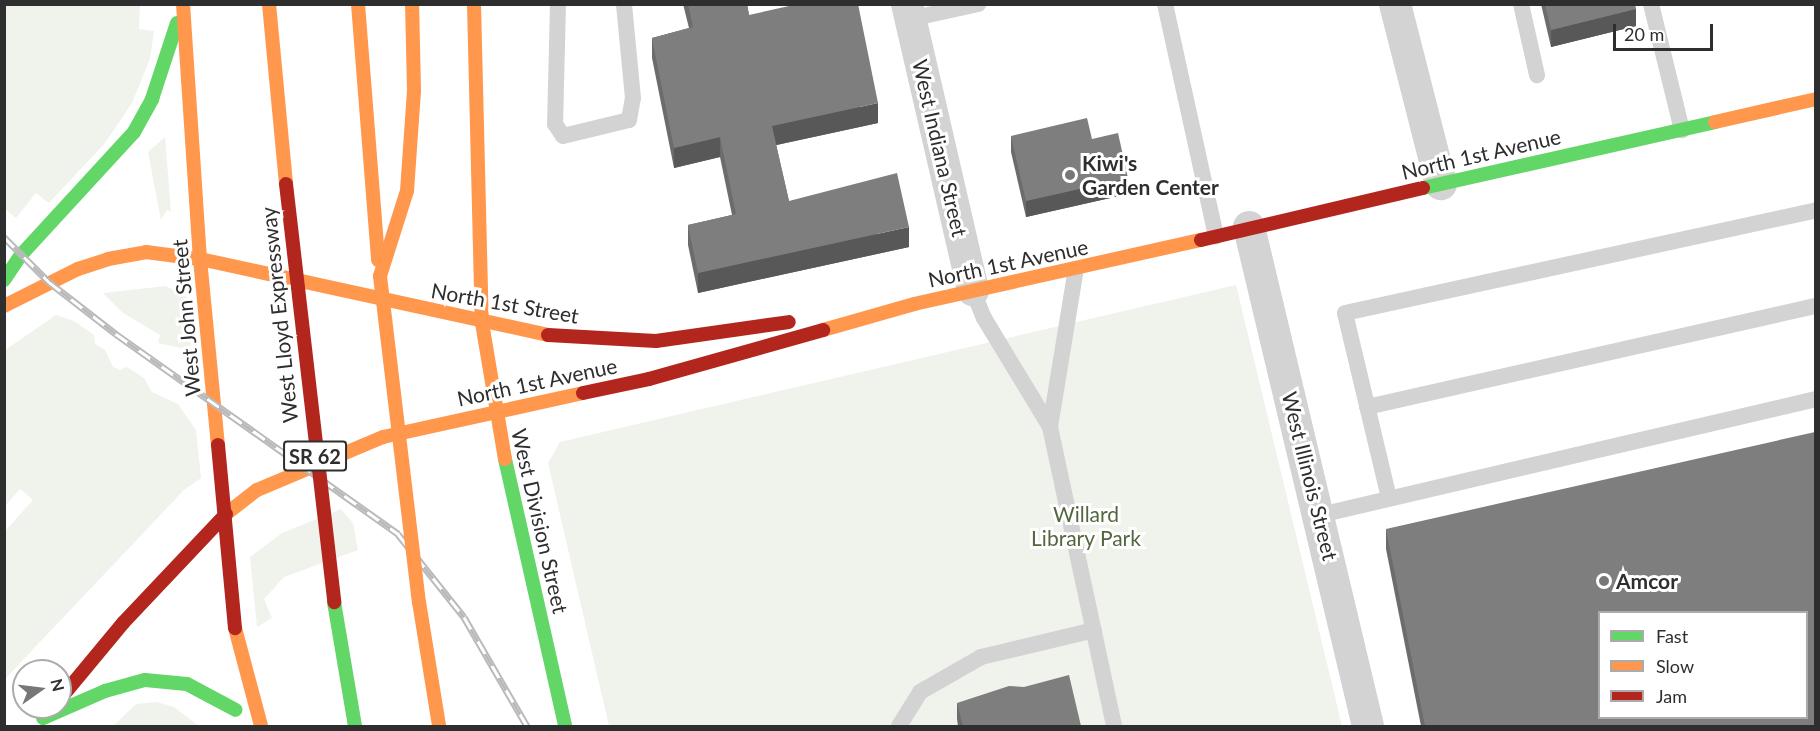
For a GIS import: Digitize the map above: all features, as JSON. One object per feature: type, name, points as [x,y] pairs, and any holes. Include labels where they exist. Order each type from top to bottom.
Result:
[{"type":"main road","name":"West Lloyd Expressway","points":[[269,4],[286,184],[329,569],[355,726]]},
{"type":"main road","points":[[358,4],[380,276],[419,602],[439,726]]},
{"type":"main road","points":[[380,276],[406,191],[414,90],[412,4]]},
{"type":"main road","name":"West Division Street","points":[[474,4],[482,323],[495,412],[565,726]]},
{"type":"main road","points":[[4,280],[21,255],[134,132],[152,99],[183,6]]},
{"type":"main road","name":"West John Street","points":[[183,6],[200,259],[226,514],[235,628]]},
{"type":"main road","name":"North 1st Avenue","points":[[72,685],[123,623],[226,514],[257,490],[383,437],[649,379],[914,304],[1076,269],[1249,227],[1815,99]]},
{"type":"main road","name":"North 1st Street","points":[[4,306],[78,269],[108,259],[146,252],[200,259],[482,323],[560,338],[656,341],[914,304]]},
{"type":"main road","points":[[235,628],[238,726]]},
{"type":"main road","points":[[235,628],[261,726]]},
{"type":"main road","points":[[39,722],[105,691],[145,680],[187,684],[236,698]]},
{"type":"street","points":[[1399,6],[1441,184]]},
{"type":"street","name":"West Indiana Street","points":[[908,12],[973,291]]},
{"type":"street","name":"West Illinois Street","points":[[1249,227],[1320,514],[1368,726]]},
{"type":"lane","points":[[558,4],[555,124],[563,136],[629,120],[633,98],[624,4]]},
{"type":"lane","points":[[908,12],[978,4]]},
{"type":"lane","points":[[1165,4],[1216,236]]},
{"type":"lane","points":[[1521,4],[1537,75]]},
{"type":"lane","points":[[1651,4],[1682,130]]},
{"type":"lane","points":[[1389,498],[1345,313],[1815,210]]},
{"type":"lane","points":[[1050,427],[1076,269]]},
{"type":"lane","points":[[973,291],[984,318],[1050,427],[1114,726]]},
{"type":"lane","points":[[1367,407],[1815,306]]},
{"type":"lane","points":[[1320,514],[1815,399]]},
{"type":"lane","points":[[899,726],[920,693],[981,657],[1094,630]]},
{"type":"green space","points":[[5,5],[140,5],[139,29],[154,31],[150,59],[132,103],[105,143],[49,203],[36,193],[16,218],[5,209]]},
{"type":"green space","points":[[165,137],[171,212],[167,210],[161,220],[148,152]]},
{"type":"green space","name":"Willard Library Park","points":[[1236,285],[1342,726],[609,726],[548,463],[560,442]]},
{"type":"green space","points":[[166,286],[187,297],[191,350],[158,343],[160,335],[123,313],[103,293]]},
{"type":"green space","points":[[56,315],[74,321],[94,335],[95,344],[105,350],[113,367],[120,370],[127,367],[144,378],[152,392],[178,404],[196,430],[201,478],[184,490],[24,659],[12,659],[12,672],[5,679],[5,531],[33,500],[20,489],[5,506],[5,350]]},
{"type":"green space","points":[[341,509],[353,523],[358,550],[284,577],[264,599],[272,618],[257,627],[250,557],[282,533]]},
{"type":"green space","points":[[157,702],[174,707],[199,726],[113,726],[136,704]]},
{"type":"building","points":[[688,4],[747,4],[749,15],[798,4],[858,4],[878,103],[772,126],[789,201],[897,173],[909,227],[698,273],[688,225],[736,214],[720,137],[674,148],[652,38],[693,27]]},
{"type":"building","points":[[1545,4],[1635,4],[1636,9],[1551,30]]},
{"type":"building","name":"Kiwi's Garden Center","points":[[1087,118],[1092,139],[1118,133],[1128,178],[1026,201],[1011,136]]},
{"type":"building","name":"Amcor","points":[[1815,432],[1815,726],[1425,726],[1386,529]]},
{"type":"building","points":[[1069,675],[1081,726],[963,726],[957,703],[1009,686],[1024,687]]},
{"type":"railway","points":[[4,237],[49,282],[116,334],[398,534],[464,617],[527,726]]},
{"type":"traffic: fast","points":[[4,280],[21,255],[134,132],[152,99],[177,23]]},
{"type":"traffic: fast","points":[[1423,188],[1715,122]]},
{"type":"traffic: fast","points":[[505,459],[565,726]]},
{"type":"traffic: fast","points":[[334,602],[355,726]]},
{"type":"traffic: fast","points":[[72,705],[105,691],[145,680],[187,684],[236,710]]},
{"type":"traffic: slow","points":[[183,4],[200,259],[218,445]]},
{"type":"traffic: slow","points":[[269,4],[286,184]]},
{"type":"traffic: slow","points":[[358,4],[378,260]]},
{"type":"traffic: slow","points":[[380,276],[407,191],[414,90],[412,4]]},
{"type":"traffic: slow","points":[[474,4],[482,323],[505,459]]},
{"type":"traffic: slow","points":[[1715,122],[1816,99]]},
{"type":"traffic: slow","points":[[823,330],[914,304],[1201,240]]},
{"type":"traffic: slow","points":[[4,306],[78,269],[108,259],[146,252],[200,259]]},
{"type":"traffic: slow","points":[[200,259],[548,335]]},
{"type":"traffic: slow","points":[[380,276],[419,602],[439,726]]},
{"type":"traffic: slow","points":[[226,514],[257,490],[383,437],[583,393]]},
{"type":"traffic: slow","points":[[235,628],[261,726]]},
{"type":"traffic: jam","points":[[286,184],[334,602]]},
{"type":"traffic: jam","points":[[1201,240],[1423,188]]},
{"type":"traffic: jam","points":[[548,335],[656,341],[789,322]]},
{"type":"traffic: jam","points":[[583,393],[649,379],[823,330]]},
{"type":"traffic: jam","points":[[218,445],[235,628]]},
{"type":"traffic: jam","points":[[72,685],[123,623],[226,514]]},
{"type":"place","name":"Kiwi's Garden Center","points":[[1070,175]]},
{"type":"place","name":"Amcor","points":[[1604,581]]}]
